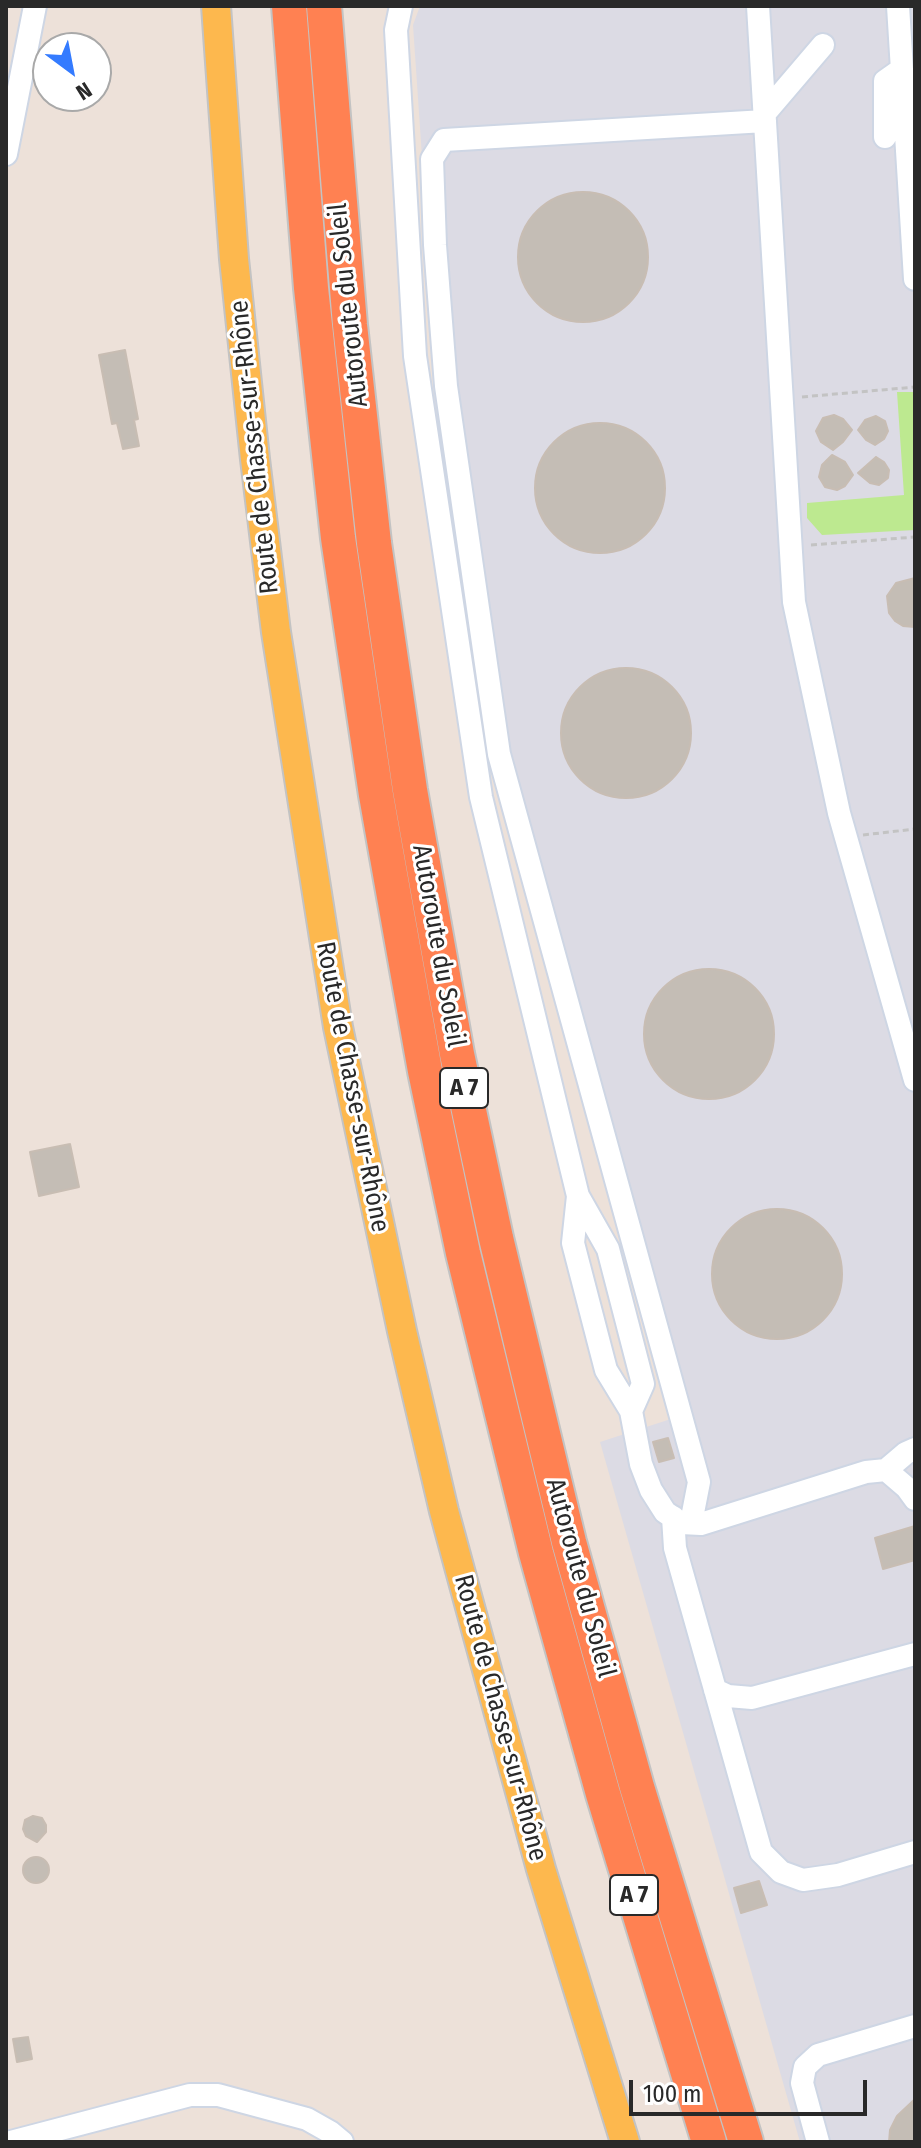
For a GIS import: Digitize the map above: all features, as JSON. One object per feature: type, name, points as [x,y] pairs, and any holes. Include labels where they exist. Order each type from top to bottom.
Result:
[{"type":"highway","name":"Autoroute du Soleil","points":[[289,6],[311,288],[340,551],[376,795],[425,1071],[483,1341],[539,1566],[603,1794],[709,2142]]},
{"type":"highway","name":"Autoroute du Soleil","points":[[324,6],[336,170],[365,467],[417,830],[457,1054],[499,1253],[576,1569],[637,1787],[746,2142]]},
{"type":"highway","points":[[336,170],[349,128],[346,6]]},
{"type":"main road","name":"Route de Chasse-sur-Rhône","points":[[216,6],[231,230],[256,475],[280,662],[338,1027],[399,1316],[448,1526],[541,1869],[625,2142]]},
{"type":"street","points":[[6,154],[35,6]]},
{"type":"street","points":[[401,6],[396,30],[415,356],[481,797],[578,1196],[608,1249],[643,1384],[631,1411]]},
{"type":"street","points":[[758,6],[794,602],[807,672],[846,837],[915,1080]]},
{"type":"street","points":[[898,6],[902,69],[909,102],[915,279]]},
{"type":"street","points":[[823,45],[765,117],[444,140],[432,159],[435,245],[446,386],[499,754],[699,1482],[682,1520],[675,1548],[761,1852],[781,1872],[803,1880],[838,1875],[915,1852]]},
{"type":"street","points":[[885,137],[885,81],[902,69]]},
{"type":"street","points":[[578,1196],[573,1243],[606,1370],[631,1411],[641,1464],[651,1490],[665,1512],[701,1524],[866,1472],[886,1470],[915,1449]]},
{"type":"street","points":[[886,1470],[915,1499]]},
{"type":"street","points":[[715,1690],[728,1696],[752,1698],[915,1654]]},
{"type":"street","points":[[818,2142],[802,2083],[805,2067],[818,2055],[915,2026]]},
{"type":"street","points":[[11,2142],[190,2095],[218,2095],[307,2119],[342,2142]]},
{"type":"path","points":[[782,399],[915,387]]},
{"type":"path","points":[[791,546],[915,537]]},
{"type":"path","points":[[846,837],[915,829]]},
{"type":"shaded area","points":[[420,6],[915,6],[915,2142],[800,2142],[600,1442],[674,1418],[492,770],[436,362],[413,25]]},
{"type":"green space","points":[[897,392],[915,392],[915,530],[822,535],[807,518],[807,503],[904,495]]},
{"type":"building","points":[[583,192],[608,197],[629,211],[643,232],[648,257],[643,282],[629,303],[608,317],[583,322],[558,317],[537,303],[523,282],[518,257],[523,232],[537,211],[558,197]]},
{"type":"building","points":[[125,350],[138,419],[134,420],[139,446],[123,449],[117,423],[112,424],[99,355]]},
{"type":"building","points":[[834,415],[843,419],[852,430],[833,450],[821,442],[816,431],[823,418]]},
{"type":"building","points":[[876,416],[885,421],[888,431],[884,439],[875,445],[858,430],[865,420]]},
{"type":"building","points":[[600,423],[625,428],[646,442],[660,463],[665,488],[660,513],[646,534],[625,548],[600,553],[575,548],[554,534],[540,513],[535,488],[540,463],[554,442],[575,428]]},
{"type":"building","points":[[832,455],[845,462],[853,475],[845,486],[837,490],[825,487],[819,477],[822,465]]},
{"type":"building","points":[[876,457],[889,470],[888,478],[879,485],[870,483],[858,473]]},
{"type":"building","points":[[915,578],[915,627],[903,626],[889,613],[887,596],[896,583]]},
{"type":"building","points":[[626,668],[651,673],[672,687],[686,708],[691,733],[686,758],[672,779],[651,793],[626,798],[601,793],[580,779],[566,758],[561,733],[566,708],[580,687],[601,673]]},
{"type":"building","points":[[709,969],[734,974],[755,988],[769,1009],[774,1034],[769,1059],[755,1080],[734,1094],[709,1099],[684,1094],[663,1080],[649,1059],[644,1034],[649,1009],[663,988],[684,974]]},
{"type":"building","points":[[70,1144],[79,1187],[39,1196],[30,1152]]},
{"type":"building","points":[[777,1209],[802,1214],[823,1228],[837,1249],[842,1274],[837,1299],[823,1320],[802,1334],[777,1339],[752,1334],[731,1320],[717,1299],[712,1274],[717,1249],[731,1228],[752,1214]]},
{"type":"building","points":[[668,1438],[674,1458],[659,1462],[653,1442]]},
{"type":"building","points":[[915,1526],[915,1560],[883,1569],[875,1538]]},
{"type":"building","points":[[33,1816],[42,1818],[46,1825],[46,1832],[37,1842],[26,1836],[23,1829],[25,1820]]},
{"type":"building","points":[[36,1857],[45,1861],[49,1870],[45,1879],[36,1883],[27,1879],[23,1870],[27,1861]]},
{"type":"building","points":[[759,1881],[767,1905],[741,1913],[734,1888]]},
{"type":"building","points":[[28,2037],[32,2059],[17,2062],[13,2039]]},
{"type":"building","points":[[915,2099],[915,2142],[889,2142],[890,2130],[897,2116]]}]
